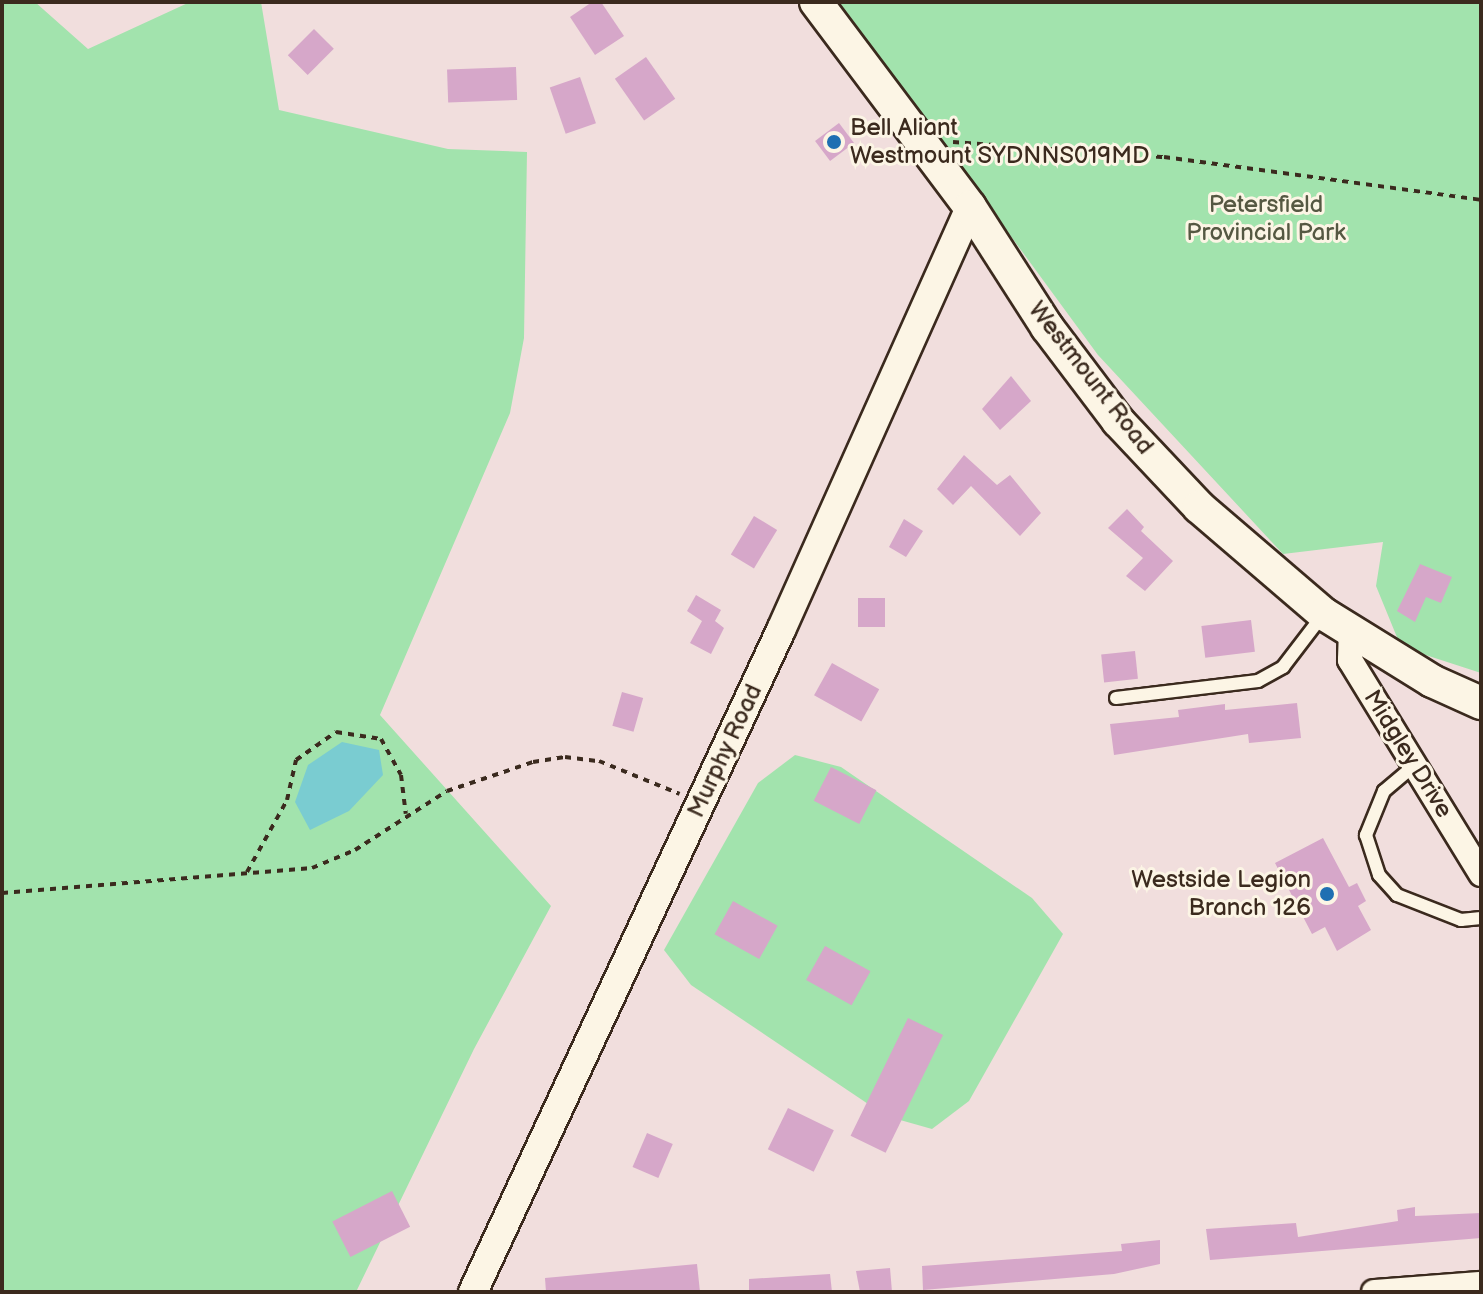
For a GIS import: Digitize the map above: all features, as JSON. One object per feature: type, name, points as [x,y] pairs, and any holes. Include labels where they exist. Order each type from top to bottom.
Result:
[{"type":"main road","name":"Westmount Road","points":[[816,2],[970,207],[1047,327],[1118,421],[1199,507],[1337,622],[1432,681],[1481,703]]},
{"type":"street","name":"Murphy Road","points":[[473,1292],[970,207]]},
{"type":"street","name":"Midgley Drive","points":[[1337,622],[1350,660],[1481,874]]},
{"type":"street","points":[[1374,1292],[1481,1284]]},
{"type":"lane","points":[[1116,698],[1258,681],[1283,667],[1337,622]]},
{"type":"lane","points":[[1416,764],[1384,791],[1366,835],[1379,875],[1397,895],[1461,920],[1481,918]]},
{"type":"path","points":[[919,139],[1164,157],[1481,200]]},
{"type":"path","points":[[247,873],[287,800],[296,760],[336,732],[381,739],[401,775],[406,814]]},
{"type":"path","points":[[2,893],[312,868],[355,850],[406,814],[487,775],[565,757],[599,761],[650,786],[701,800]]},
{"type":"green space","points":[[2,2],[35,2],[88,49],[190,2],[261,2],[279,110],[448,149],[527,152],[524,338],[510,413],[380,715],[551,906],[474,1049],[356,1292],[2,1292]]},
{"type":"green space","name":"Petersfield Provincial Park","points":[[839,2],[1481,2],[1481,673],[1401,647],[1376,586],[1383,542],[1283,554],[1098,355]]},
{"type":"green space","points":[[795,755],[841,767],[1032,898],[1063,934],[969,1101],[932,1129],[886,1116],[691,985],[664,950],[758,783]]},
{"type":"water","points":[[342,742],[379,750],[383,775],[349,811],[310,830],[295,802],[308,765]]},
{"type":"building","points":[[592,2],[601,2],[624,36],[595,55],[570,17]]},
{"type":"building","points":[[314,29],[334,49],[308,75],[288,55]]},
{"type":"building","points":[[646,57],[675,99],[644,121],[615,79]]},
{"type":"building","points":[[516,67],[517,100],[448,102],[447,69]]},
{"type":"building","points":[[580,77],[596,123],[566,134],[550,87]]},
{"type":"building","name":"Bell Aliant Westmount SYDNNS019MD","points":[[839,123],[854,143],[830,161],[815,141]]},
{"type":"building","points":[[1011,376],[1031,401],[1000,430],[982,409]]},
{"type":"building","points":[[964,455],[997,485],[1010,475],[1041,513],[1020,536],[971,486],[953,505],[937,489]]},
{"type":"building","points":[[1127,509],[1144,527],[1141,531],[1173,561],[1145,591],[1126,576],[1143,558],[1108,528]]},
{"type":"building","points":[[754,516],[777,530],[754,568],[731,555]]},
{"type":"building","points":[[904,519],[923,531],[906,557],[889,547]]},
{"type":"building","points":[[1420,564],[1452,577],[1441,603],[1426,597],[1415,622],[1397,611]]},
{"type":"building","points":[[696,595],[721,610],[715,621],[724,628],[711,654],[690,643],[702,621],[687,611]]},
{"type":"building","points":[[858,598],[885,598],[885,627],[858,627]]},
{"type":"building","points":[[1251,620],[1255,652],[1205,658],[1201,626]]},
{"type":"building","points":[[1135,651],[1138,679],[1104,682],[1101,655]]},
{"type":"building","points":[[832,663],[879,689],[861,722],[814,695]]},
{"type":"building","points":[[622,692],[643,698],[634,732],[612,726]]},
{"type":"building","points":[[1297,703],[1301,738],[1249,743],[1248,734],[1114,755],[1110,724],[1179,717],[1178,710],[1225,704],[1225,710]]},
{"type":"building","points":[[831,767],[876,790],[859,824],[814,801]]},
{"type":"building","name":"Westside Legion Branch 126","points":[[1323,838],[1349,887],[1357,883],[1366,901],[1358,906],[1371,930],[1337,951],[1325,927],[1312,934],[1275,863]]},
{"type":"building","points":[[733,901],[778,926],[759,959],[715,934]]},
{"type":"building","points":[[825,946],[870,971],[852,1005],[806,980]]},
{"type":"building","points":[[908,1018],[943,1035],[886,1153],[851,1136]]},
{"type":"building","points":[[788,1108],[834,1130],[814,1172],[768,1149]]},
{"type":"building","points":[[647,1133],[673,1144],[658,1178],[633,1167]]},
{"type":"building","points":[[392,1191],[410,1227],[350,1257],[332,1221]]},
{"type":"building","points":[[1415,1207],[1415,1216],[1481,1213],[1481,1238],[1210,1260],[1206,1229],[1296,1223],[1298,1237],[1398,1221],[1397,1210]]},
{"type":"building","points":[[1160,1240],[1160,1264],[1114,1274],[923,1290],[922,1266],[1122,1251],[1121,1244]]},
{"type":"building","points":[[697,1264],[700,1292],[546,1292],[545,1278]]},
{"type":"building","points":[[890,1268],[892,1292],[860,1292],[856,1271]]},
{"type":"building","points":[[830,1274],[832,1292],[749,1292],[749,1279]]},
{"type":"place","name":"Bell Aliant Westmount SYDNNS019MD","points":[[834,142]]},
{"type":"place","name":"Westside Legion Branch 126","points":[[1327,894]]}]
